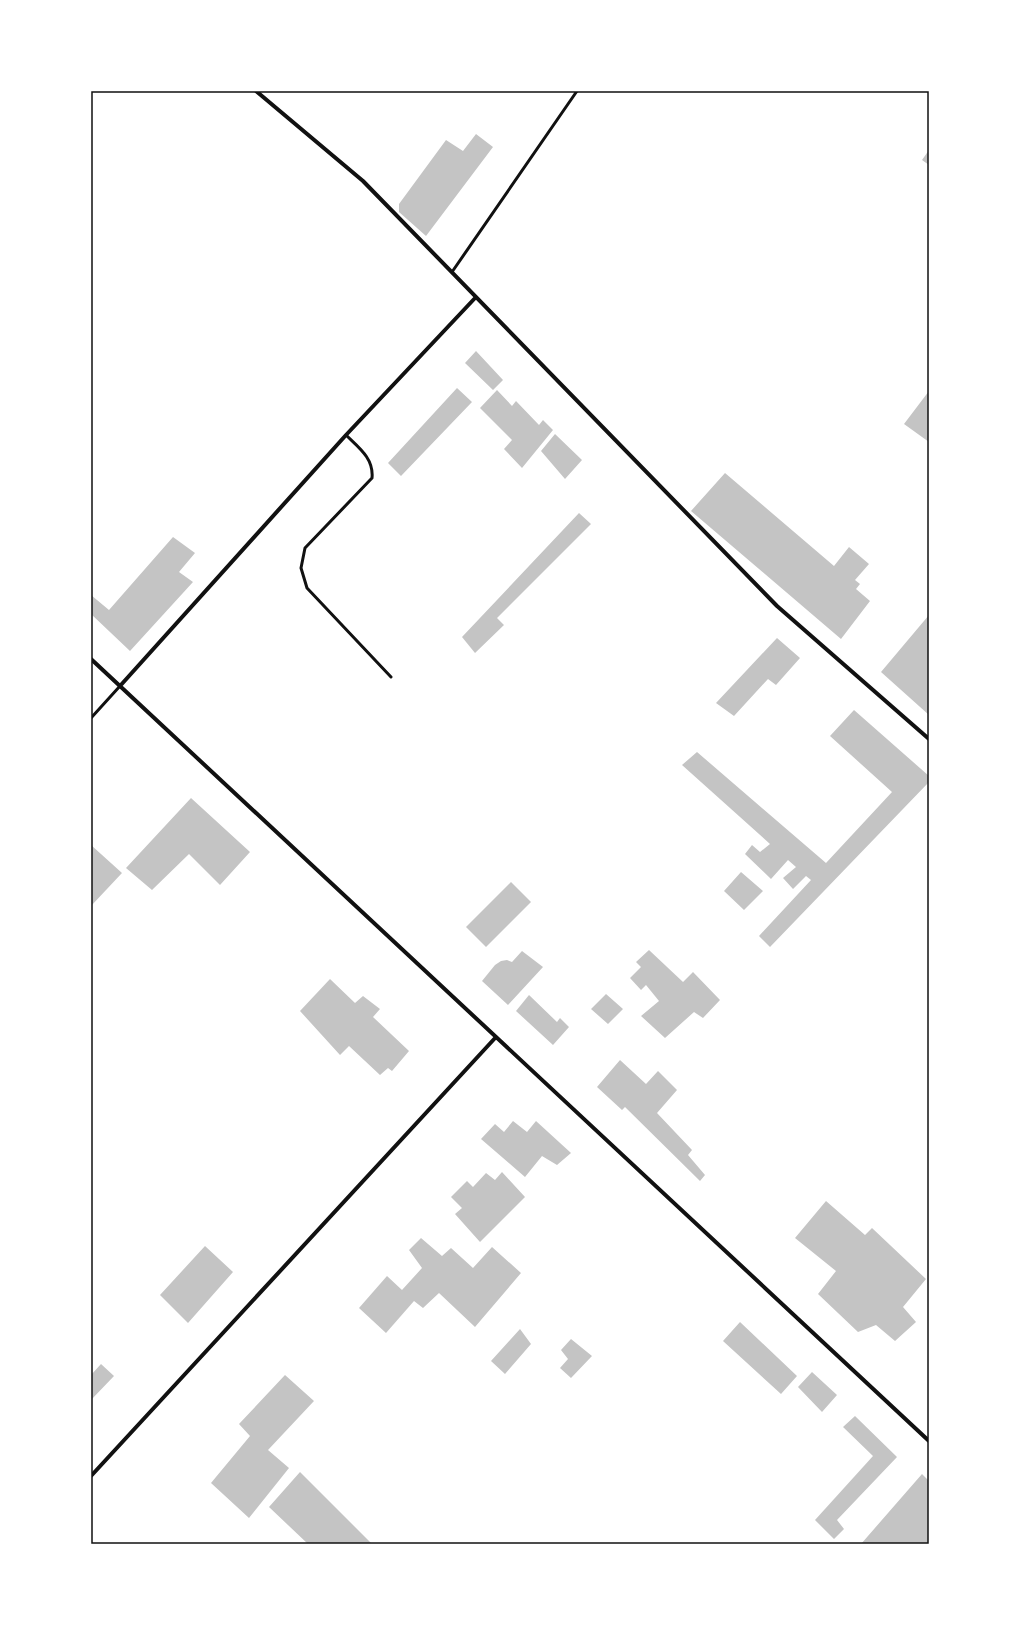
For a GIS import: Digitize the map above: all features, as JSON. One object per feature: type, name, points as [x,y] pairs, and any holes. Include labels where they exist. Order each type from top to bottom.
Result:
[{"type":"street","points":[[256,91],[363,181],[777,606],[929,739]]},
{"type":"street","points":[[120,686],[346,435],[476,297]]},
{"type":"street","points":[[91,659],[929,1441]]},
{"type":"street","points":[[91,1476],[496,1037]]},
{"type":"lane","points":[[451,272],[577,91]]},
{"type":"lane","points":[[346,435],[368,456],[373,470],[372,478],[304,548],[301,568],[307,588],[391,677]]},
{"type":"lane","points":[[91,718],[120,686]]},
{"type":"building","points":[[476,134],[493,147],[426,236],[399,212],[399,204],[446,140],[463,151]]},
{"type":"building","points":[[929,150],[929,165],[922,160]]},
{"type":"building","points":[[476,351],[503,380],[493,390],[465,363]]},
{"type":"building","points":[[457,388],[472,402],[401,476],[388,463]]},
{"type":"building","points":[[497,390],[512,406],[516,401],[539,425],[543,420],[553,430],[522,468],[504,449],[512,440],[480,408]]},
{"type":"building","points":[[929,391],[929,442],[904,424]]},
{"type":"building","points":[[555,434],[582,460],[565,479],[541,451]]},
{"type":"building","points":[[725,473],[834,566],[849,547],[869,564],[855,580],[860,584],[856,589],[870,601],[841,639],[691,511]]},
{"type":"building","points":[[579,513],[591,524],[497,618],[504,625],[475,653],[462,637]]},
{"type":"building","points":[[173,537],[195,553],[179,572],[193,582],[130,651],[91,614],[91,595],[109,610]]},
{"type":"building","points":[[929,615],[929,715],[881,672]]},
{"type":"building","points":[[777,638],[800,658],[776,685],[768,679],[734,716],[716,703]]},
{"type":"building","points":[[854,710],[929,776],[929,782],[770,947],[759,936],[811,880],[806,876],[793,889],[783,878],[796,867],[788,860],[771,879],[745,854],[752,845],[760,852],[770,844],[682,765],[697,752],[826,863],[892,792],[830,736]]},
{"type":"building","points":[[191,798],[250,852],[220,885],[189,854],[152,890],[126,868]]},
{"type":"building","points":[[91,845],[122,873],[91,906]]},
{"type":"building","points":[[741,872],[763,891],[744,910],[724,891]]},
{"type":"building","points":[[511,882],[531,902],[486,947],[466,927]]},
{"type":"building","points":[[649,950],[683,982],[693,972],[720,1000],[703,1018],[694,1012],[665,1038],[641,1016],[659,1001],[646,985],[641,990],[630,978],[641,967],[636,962]]},
{"type":"building","points":[[522,951],[543,967],[508,1005],[482,981],[495,965],[501,961],[507,960],[512,962]]},
{"type":"building","points":[[330,979],[355,1003],[363,996],[380,1009],[373,1017],[409,1051],[392,1071],[388,1068],[380,1075],[349,1046],[340,1055],[300,1011]]},
{"type":"building","points":[[606,994],[623,1009],[608,1024],[591,1009]]},
{"type":"building","points":[[529,995],[557,1022],[560,1018],[569,1027],[553,1045],[516,1011]]},
{"type":"building","points":[[620,1060],[646,1084],[658,1071],[677,1090],[657,1113],[692,1150],[688,1155],[705,1175],[700,1181],[625,1107],[622,1110],[597,1087]]},
{"type":"building","points":[[513,1121],[527,1132],[536,1121],[571,1153],[557,1165],[542,1156],[525,1177],[481,1139],[495,1124],[504,1132]]},
{"type":"building","points":[[502,1172],[525,1197],[480,1242],[455,1214],[462,1208],[451,1197],[467,1181],[473,1187],[486,1173],[495,1180]]},
{"type":"building","points":[[826,1201],[865,1235],[872,1228],[926,1279],[903,1307],[916,1322],[895,1341],[876,1325],[858,1332],[818,1294],[836,1271],[795,1238]]},
{"type":"building","points":[[421,1238],[442,1256],[451,1248],[473,1268],[492,1247],[521,1273],[475,1327],[439,1293],[423,1308],[414,1301],[386,1333],[359,1308],[387,1276],[402,1290],[422,1268],[409,1250]]},
{"type":"building","points":[[205,1246],[233,1272],[188,1323],[160,1295]]},
{"type":"building","points":[[740,1322],[797,1376],[781,1394],[723,1341]]},
{"type":"building","points":[[520,1329],[531,1344],[505,1374],[491,1361]]},
{"type":"building","points":[[571,1339],[592,1356],[571,1378],[560,1368],[568,1359],[561,1350]]},
{"type":"building","points":[[101,1364],[114,1376],[91,1400],[91,1375]]},
{"type":"building","points":[[812,1372],[837,1395],[822,1412],[798,1387]]},
{"type":"building","points":[[285,1375],[314,1401],[268,1450],[289,1468],[249,1518],[211,1483],[250,1436],[239,1424]]},
{"type":"building","points":[[855,1416],[897,1457],[837,1520],[844,1529],[834,1539],[815,1520],[873,1456],[843,1427]]},
{"type":"building","points":[[300,1472],[372,1544],[308,1544],[269,1507]]},
{"type":"building","points":[[922,1474],[929,1481],[929,1544],[861,1544]]}]
